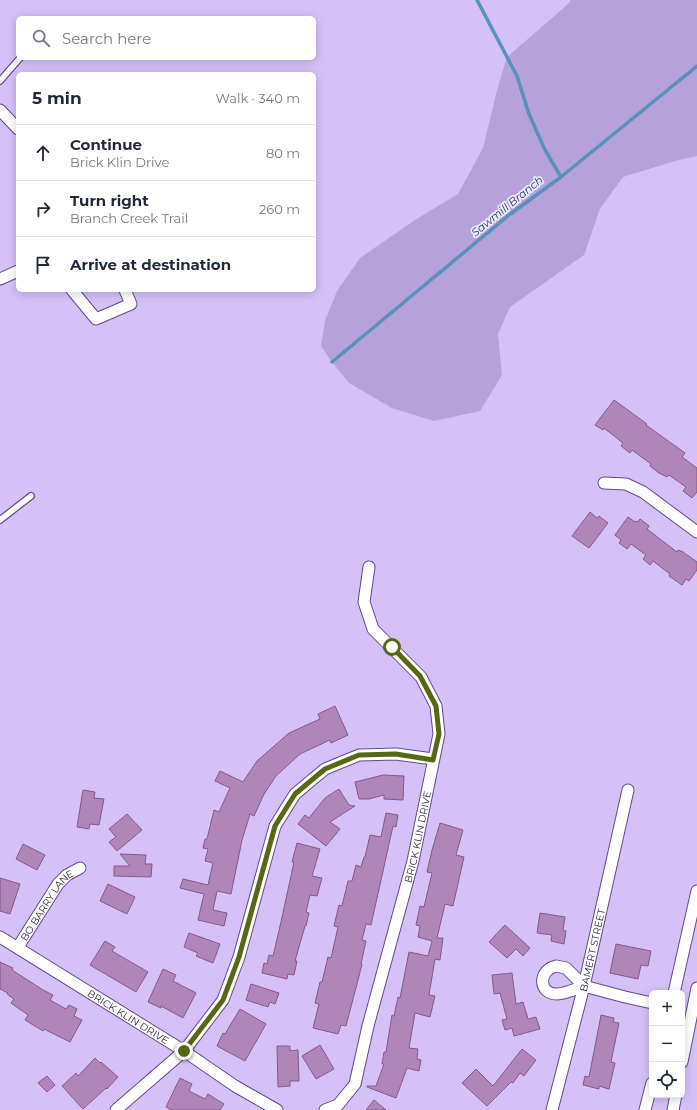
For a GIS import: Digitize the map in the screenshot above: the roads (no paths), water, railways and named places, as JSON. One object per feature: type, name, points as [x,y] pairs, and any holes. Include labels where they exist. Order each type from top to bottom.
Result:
[{"type":"street","points":[[0,110],[16,127]]},
{"type":"street","points":[[0,279],[16,272]]},
{"type":"street","points":[[74,292],[96,319],[131,304],[126,292]]},
{"type":"street","points":[[604,483],[626,484],[643,492],[697,532]]},
{"type":"street","name":"BRICK KLIN DRIVE","points":[[325,1110],[338,1105],[355,1084],[368,1026],[413,861],[439,734],[436,706],[420,676],[373,629],[364,602],[369,567]]},
{"type":"street","points":[[116,1110],[184,1051],[223,1000],[239,957],[275,826],[295,794],[325,769],[359,755],[396,754],[433,760]]},
{"type":"street","name":"BAMERT STREET","points":[[552,1110],[584,986],[628,790]]},
{"type":"street","name":"BO BARRY LANE","points":[[18,947],[58,884],[67,875],[80,868]]},
{"type":"street","points":[[675,990],[697,891]]},
{"type":"street","name":"BRICK KLIN DRIVE","points":[[0,937],[184,1051],[235,1086],[277,1110]]},
{"type":"street","points":[[584,986],[649,1002]]},
{"type":"street","points":[[685,1047],[697,988]]},
{"type":"street","points":[[645,1110],[649,1095]]},
{"type":"street","points":[[673,1110],[675,1098]]},
{"type":"lane","points":[[0,81],[18,60]]},
{"type":"lane","points":[[0,520],[31,496]]},
{"type":"waterway","points":[[477,0],[517,76],[529,114],[545,150],[561,177]]},
{"type":"waterway","name":"Sawmill Branch","points":[[332,362],[509,215],[561,177],[697,66]]}]
